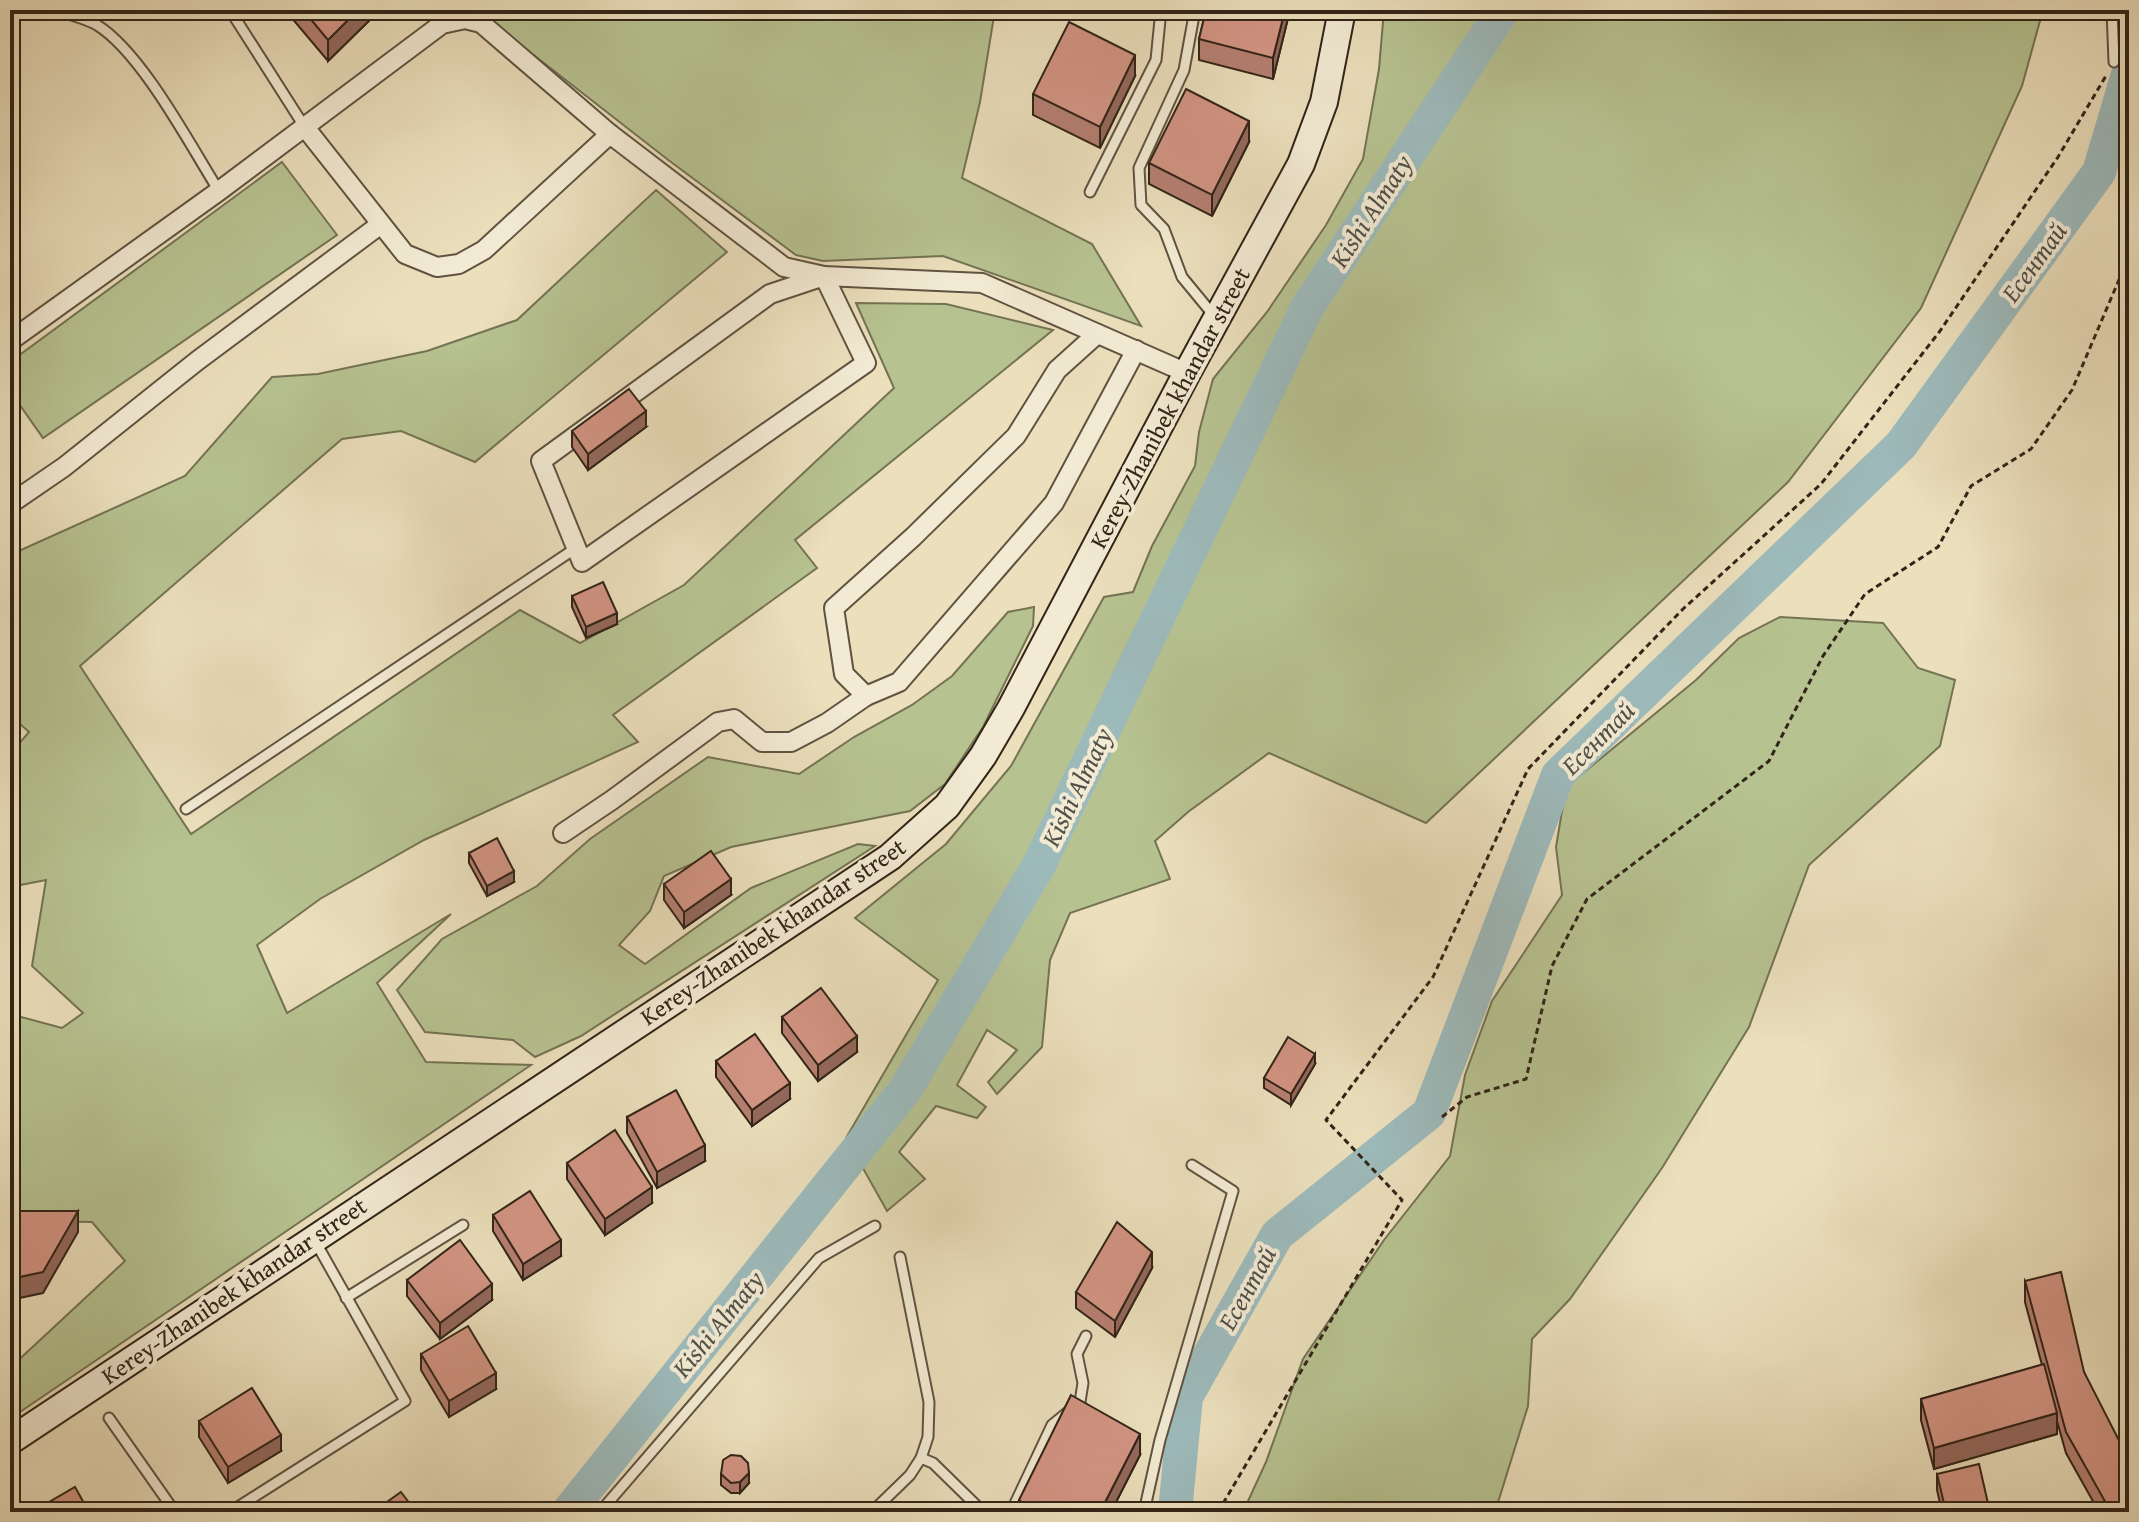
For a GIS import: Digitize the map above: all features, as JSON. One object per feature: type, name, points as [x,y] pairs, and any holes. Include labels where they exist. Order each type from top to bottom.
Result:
[{"type":"main road","name":"Kerey-Zhanibek khandar street","points":[[12,1436],[890,857],[947,806],[983,756],[1011,708],[1301,164],[1324,102],[1342,10]]},
{"type":"street","points":[[10,341],[219,191],[442,24],[465,19],[481,23],[610,134],[784,267],[824,276],[982,283],[1187,373]]},
{"type":"street","points":[[304,126],[405,254],[437,267],[459,264],[484,250],[610,134]]},
{"type":"street","points":[[10,504],[64,467],[197,361],[381,224]]},
{"type":"street","points":[[824,276],[866,363],[582,562],[541,461],[770,294],[824,276]]},
{"type":"street","points":[[866,696],[844,674],[834,608],[954,498],[1016,436],[1057,370],[1097,334]]},
{"type":"street","points":[[563,833],[718,722],[734,719],[762,742],[791,742],[827,723],[866,696],[899,682],[1054,503],[1136,350]]},
{"type":"lane","points":[[56,10],[96,25],[123,47],[144,72],[219,191]]},
{"type":"lane","points":[[230,10],[304,126]]},
{"type":"lane","points":[[1090,192],[1156,60],[1161,10]]},
{"type":"lane","points":[[1195,10],[1184,70],[1139,168],[1141,205],[1164,229],[1182,277],[1217,319]]},
{"type":"lane","points":[[2112,10],[2114,62]]},
{"type":"lane","points":[[186,809],[576,548]]},
{"type":"lane","points":[[1144,1512],[1160,1440],[1233,1191],[1192,1165]]},
{"type":"lane","points":[[346,1298],[463,1225]]},
{"type":"lane","points":[[600,1512],[819,1258],[875,1226]]},
{"type":"lane","points":[[230,1512],[405,1401],[313,1238]]},
{"type":"lane","points":[[872,1512],[910,1475],[921,1458],[928,1437],[929,1402],[900,1257]]},
{"type":"lane","points":[[1011,1512],[1052,1425],[1080,1402],[1083,1383],[1077,1354],[1086,1336]]},
{"type":"lane","points":[[109,1418],[175,1512]]},
{"type":"lane","points":[[921,1458],[933,1463],[983,1512]]},
{"type":"path","points":[[1218,1512],[1402,1200],[1326,1120],[1433,977],[1528,769],[1683,609],[1821,484],[1940,331],[2058,157],[2114,62]]},
{"type":"path","points":[[1442,1117],[1467,1097],[1526,1079],[1552,966],[1587,899],[1769,761],[1823,656],[1865,594],[1938,547],[1971,486],[2031,449],[2072,390],[2127,261],[2126,188],[2129,182]]},
{"type":"green space","points":[[476,10],[995,10],[980,102],[962,178],[1092,244],[1141,326],[943,256],[823,261],[796,255]]},
{"type":"green space","points":[[1384,10],[2043,10],[2022,86],[1921,308],[1788,482],[1426,823],[1269,753],[1188,812],[1155,841],[1170,879],[1070,913],[1050,960],[1042,1047],[997,1094],[988,1082],[1017,1050],[987,1030],[957,1085],[986,1107],[977,1118],[936,1106],[899,1152],[925,1179],[887,1211],[846,1138],[938,980],[855,918],[946,844],[1011,766],[1104,597],[1133,592],[1152,546],[1195,466],[1199,432],[1213,379],[1267,312],[1326,225],[1363,159],[1379,69]]},
{"type":"green space","points":[[282,162],[337,235],[43,438],[10,391],[10,362]]},
{"type":"green space","points":[[656,190],[727,252],[475,462],[401,431],[342,439],[80,666],[191,834],[520,610],[580,643],[684,585],[894,388],[856,303],[946,304],[1053,330],[795,540],[817,568],[613,715],[638,742],[424,840],[320,899],[257,945],[287,1013],[451,914],[377,983],[426,1062],[531,1065],[20,1412],[10,1399],[10,1368],[125,1261],[92,1222],[10,1221],[10,1014],[62,1028],[83,1013],[32,966],[46,880],[10,887],[10,754],[29,732],[10,715],[10,555],[185,476],[272,377],[318,374],[427,351],[517,320]]},
{"type":"green space","points":[[1034,607],[1033,626],[983,727],[945,784],[910,811],[731,847],[664,876],[650,911],[619,945],[645,964],[751,888],[858,844],[875,846],[581,1036],[535,1057],[513,1040],[425,1032],[397,990],[442,939],[537,886],[590,839],[708,757],[799,774],[854,737],[912,705],[952,676],[1008,612]]},
{"type":"green space","points":[[1780,617],[1883,623],[1918,668],[1955,680],[1940,746],[1809,865],[1749,1027],[1662,1168],[1570,1299],[1532,1339],[1528,1406],[1495,1512],[1243,1512],[1266,1462],[1303,1359],[1384,1240],[1450,1156],[1465,1075],[1492,1001],[1562,895],[1556,847],[1566,787],[1696,680],[1739,638]]},
{"type":"building","points":[[303,10],[358,10],[328,40]]},
{"type":"building","points":[[1206,10],[1285,10],[1273,58],[1199,39]]},
{"type":"building","points":[[1069,22],[1135,55],[1100,127],[1033,94]]},
{"type":"building","points":[[1186,89],[1249,121],[1212,195],[1149,163]]},
{"type":"building","points":[[629,389],[646,411],[588,454],[572,431]]},
{"type":"building","points":[[603,582],[617,613],[586,627],[572,596]]},
{"type":"building","points":[[497,838],[514,871],[487,886],[469,853]]},
{"type":"building","points":[[711,851],[731,879],[684,912],[664,884]]},
{"type":"building","points":[[821,988],[857,1036],[818,1065],[782,1017]]},
{"type":"building","points":[[755,1034],[790,1083],[752,1110],[716,1061]]},
{"type":"building","points":[[1288,1037],[1315,1054],[1291,1094],[1264,1078]]},
{"type":"building","points":[[676,1090],[705,1145],[657,1172],[627,1117]]},
{"type":"building","points":[[615,1130],[652,1187],[605,1219],[567,1163]]},
{"type":"building","points":[[530,1191],[561,1240],[523,1264],[493,1215]]},
{"type":"building","points":[[10,1211],[78,1211],[43,1272],[10,1279]]},
{"type":"building","points":[[1117,1222],[1152,1252],[1115,1321],[1076,1292]]},
{"type":"building","points":[[460,1240],[492,1284],[440,1323],[407,1280]]},
{"type":"building","points":[[2061,1272],[2084,1372],[2129,1460],[2129,1512],[2111,1512],[2066,1432],[2025,1281]]},
{"type":"building","points":[[468,1326],[496,1373],[449,1401],[421,1354]]},
{"type":"building","points":[[2044,1364],[2057,1413],[1934,1448],[1921,1399]]},
{"type":"building","points":[[252,1388],[281,1435],[228,1467],[199,1421]]},
{"type":"building","points":[[1071,1395],[1140,1434],[1100,1512],[1035,1512],[1019,1500]]},
{"type":"building","points":[[731,1455],[741,1456],[748,1463],[749,1473],[740,1482],[731,1483],[721,1474],[723,1460]]},
{"type":"building","points":[[1979,1464],[1990,1512],[1946,1512],[1937,1474]]},
{"type":"building","points":[[75,1487],[89,1512],[32,1512]]},
{"type":"building","points":[[401,1492],[416,1512],[373,1512]]},
{"type":"waterway","name":"Kіshі Almaty","points":[[568,1512],[905,1090],[1039,865],[1307,308],[1503,10]]},
{"type":"waterway","name":"Есентай","points":[[1175,1512],[1186,1397],[1277,1235],[1429,1113],[1558,775],[1901,445],[2099,172],[2129,71]]}]
